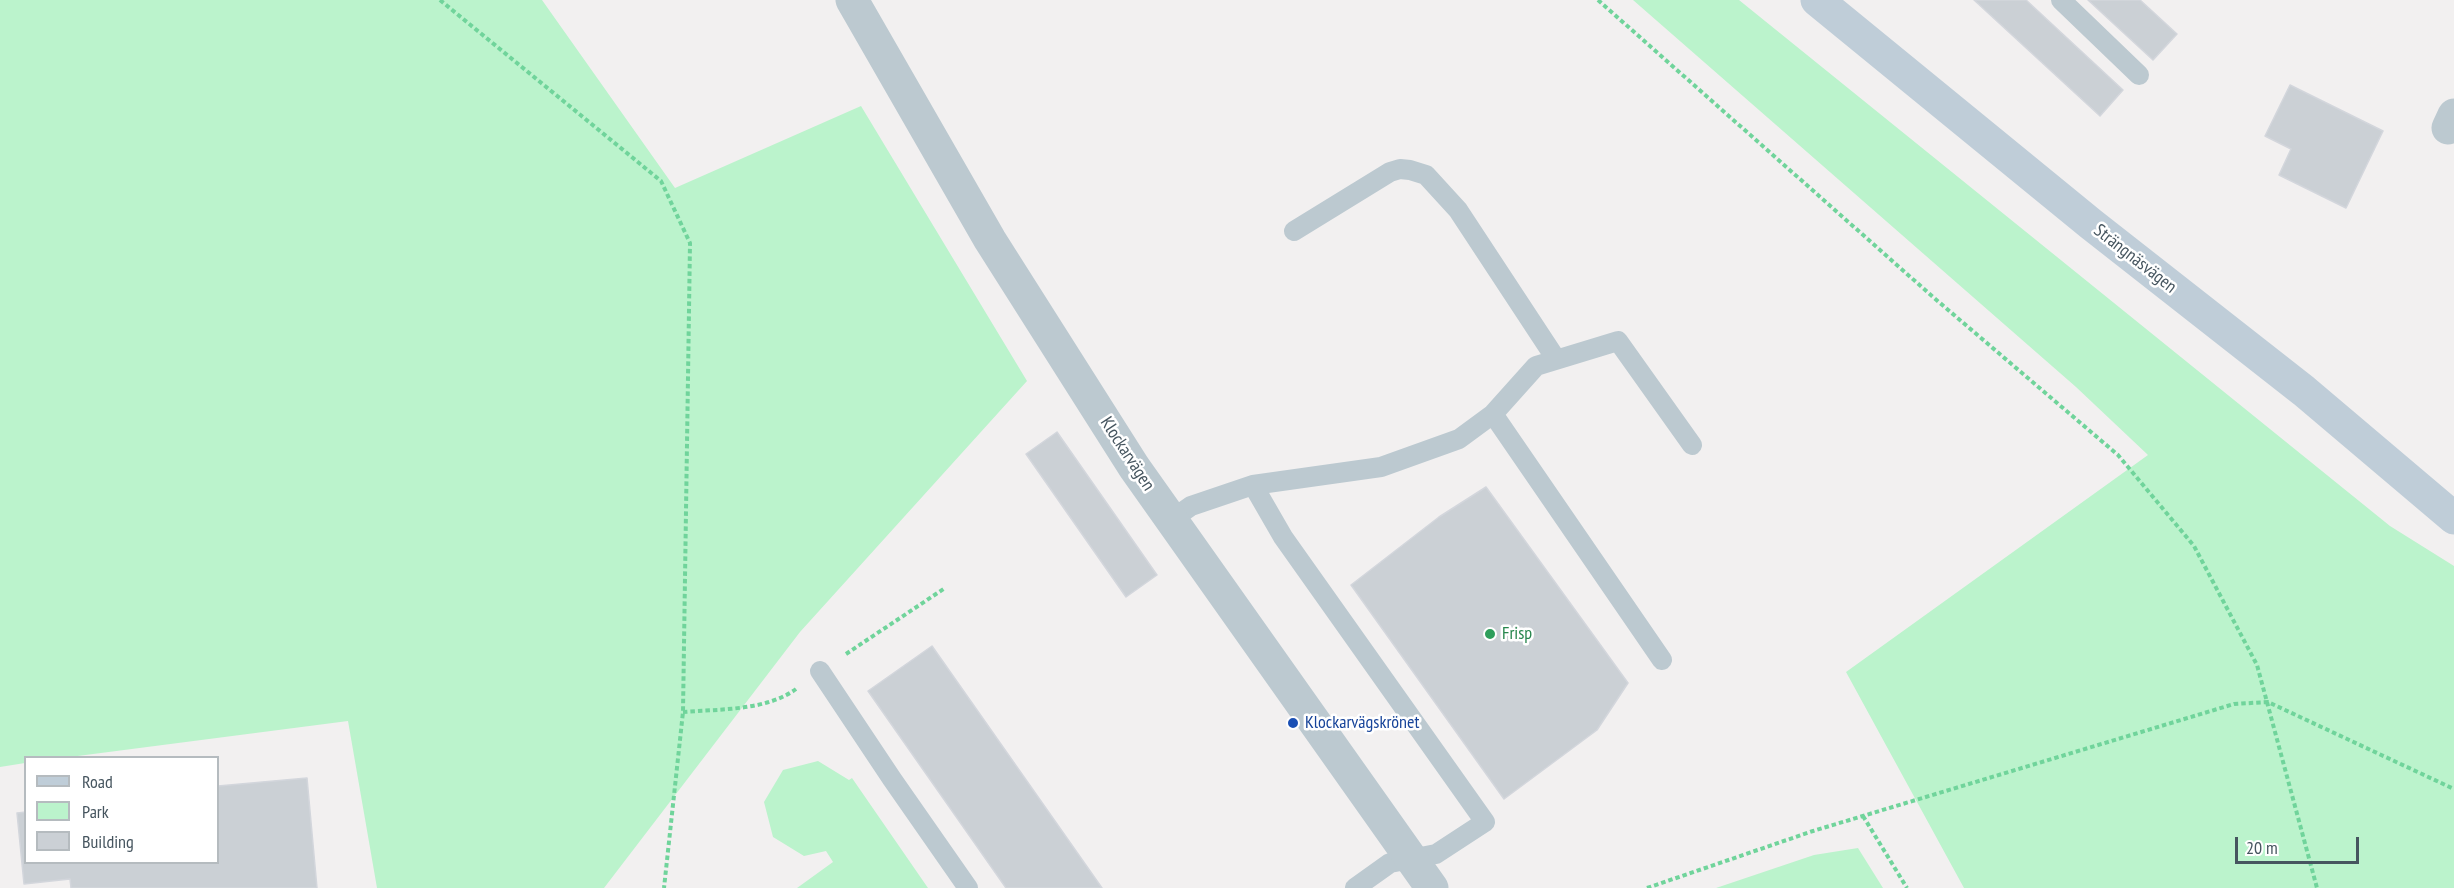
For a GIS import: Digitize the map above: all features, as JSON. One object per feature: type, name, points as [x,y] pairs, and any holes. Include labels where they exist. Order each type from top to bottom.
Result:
[{"type":"main road","name":"Strängnäsvägen","points":[[1817,0],[2082,217],[2304,391],[2454,518]]},
{"type":"street","name":"Klockarvägen","points":[[852,0],[990,240],[1134,467],[1432,888]]},
{"type":"lane","points":[[2061,0],[2139,75]]},
{"type":"lane","points":[[1294,231],[1390,172],[1400,169],[1426,175],[1458,210],[1556,359]]},
{"type":"lane","points":[[1171,520],[1191,506],[1252,485],[1381,467],[1459,439],[1493,414],[1536,366],[1618,341],[1692,445]]},
{"type":"lane","points":[[1493,414],[1662,660]]},
{"type":"lane","points":[[1252,485],[1283,537],[1485,822],[1436,855],[1390,863],[1355,888]]},
{"type":"lane","points":[[820,670],[968,888]]},
{"type":"path","points":[[440,0],[661,181],[690,243],[684,712],[664,888]]},
{"type":"path","points":[[1598,0],[1933,297],[2118,455],[2193,546],[2257,665],[2317,888]]},
{"type":"path","points":[[684,712],[746,706],[786,696],[820,670],[945,588]]},
{"type":"path","points":[[1647,888],[1863,816],[2234,704],[2268,702],[2454,789]]},
{"type":"path","points":[[1863,816],[1907,888]]},
{"type":"green space","points":[[0,0],[542,0],[675,188],[861,106],[1027,381],[800,632],[604,888],[377,888],[348,721],[78,756],[24,756],[24,763],[0,767]]},
{"type":"green space","points":[[1633,0],[1739,0],[2390,526],[2454,566],[2454,888],[1964,888],[1846,672],[2148,455],[2076,387]]},
{"type":"green space","points":[[818,761],[849,780],[852,778],[928,888],[797,888],[833,862],[826,851],[804,856],[773,837],[764,802],[783,770]]},
{"type":"green space","points":[[1858,848],[1883,888],[1716,888],[1814,855]]},
{"type":"building","points":[[1974,0],[2026,0],[2123,90],[2100,116]]},
{"type":"building","points":[[2088,0],[2140,0],[2177,34],[2153,60]]},
{"type":"building","points":[[2290,85],[2383,131],[2346,208],[2279,175],[2291,149],[2265,136]]},
{"type":"building","points":[[1057,432],[1157,575],[1126,597],[1026,454]]},
{"type":"building","name":"Frisp","points":[[1486,487],[1628,683],[1597,730],[1504,799],[1351,585],[1439,517]]},
{"type":"building","points":[[932,646],[1102,888],[1006,888],[868,691]]},
{"type":"building","points":[[307,778],[317,888],[71,888],[70,879],[24,884],[17,813],[24,812],[24,864],[219,864],[219,786]]},
{"type":"place","name":"Frisp","points":[[1490,634]]},
{"type":"place","name":"Klockarvägskrönet","points":[[1293,723]]}]
